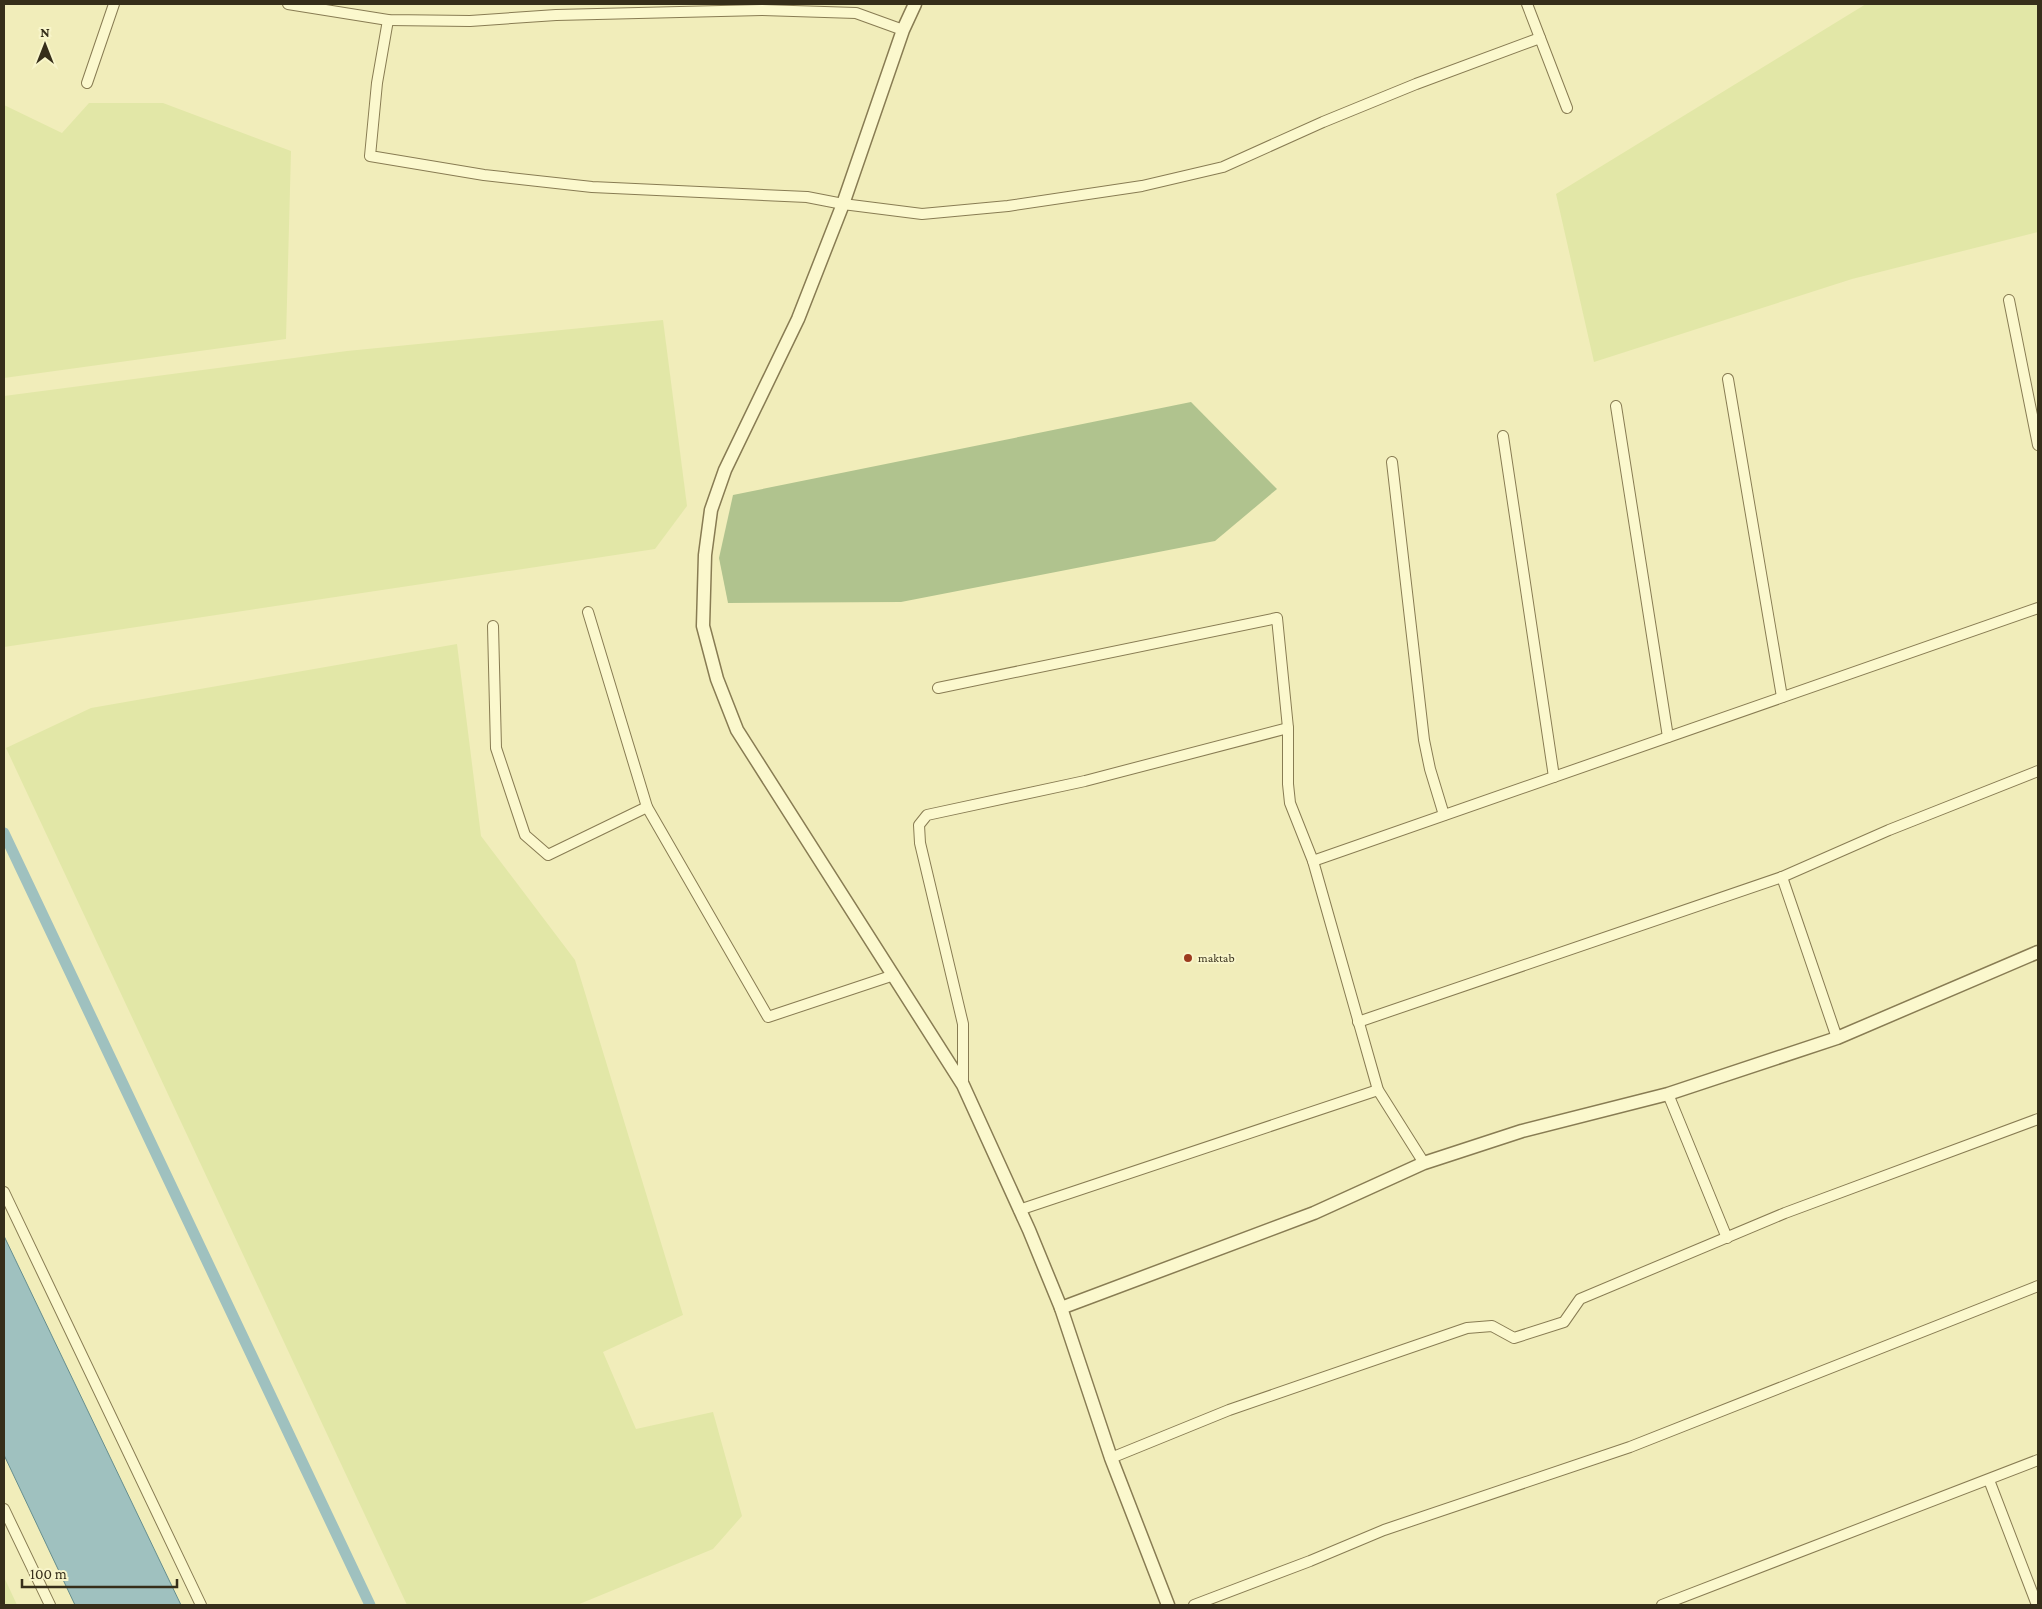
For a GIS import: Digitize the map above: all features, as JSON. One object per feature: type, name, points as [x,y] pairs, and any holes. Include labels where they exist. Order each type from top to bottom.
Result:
[{"type":"street","points":[[87,83],[114,4]]},
{"type":"street","points":[[288,4],[388,20],[470,21],[556,15],[762,10],[856,13],[903,30]]},
{"type":"street","points":[[914,4],[903,30],[843,204],[798,319],[725,470],[711,510],[705,554],[703,626],[717,679],[737,730],[963,1085],[1020,1210],[1061,1308],[1111,1458],[1168,1605]]},
{"type":"street","points":[[1527,4],[1567,108]]},
{"type":"street","points":[[388,20],[377,83],[370,156],[484,175],[592,187],[807,197],[843,204],[922,214],[1008,206],[1142,186],[1223,167],[1374,102],[1540,38]]},
{"type":"street","points":[[2009,300],[2038,444]]},
{"type":"street","points":[[1728,378],[1782,697]]},
{"type":"street","points":[[1616,406],[1668,737]]},
{"type":"street","points":[[1503,436],[1554,777]]},
{"type":"street","points":[[1392,462],[1424,740],[1430,769],[1444,816]]},
{"type":"street","points":[[1313,861],[2038,608]]},
{"type":"street","points":[[588,612],[647,807],[768,1017],[894,975]]},
{"type":"street","points":[[938,688],[1277,618],[1288,728],[1290,803],[1313,861],[1378,1090],[1424,1163]]},
{"type":"street","points":[[493,626],[496,748],[525,835],[548,855],[647,807]]},
{"type":"street","points":[[963,1085],[963,1024],[920,843],[919,825],[927,815],[1085,781],[1288,728]]},
{"type":"street","points":[[1358,1022],[1782,877],[1889,830],[2038,771]]},
{"type":"street","points":[[1782,877],[1837,1038]]},
{"type":"street","points":[[1061,1308],[1314,1213],[1424,1163],[1522,1131],[1668,1094],[1837,1038],[2038,952]]},
{"type":"street","points":[[1020,1210],[1378,1090]]},
{"type":"street","points":[[1668,1094],[1727,1238]]},
{"type":"street","points":[[1111,1458],[1229,1410],[1467,1328],[1492,1326],[1514,1338],[1564,1322],[1580,1299],[1785,1213],[2038,1119]]},
{"type":"street","points":[[4,1192],[201,1605]]},
{"type":"street","points":[[1194,1605],[1310,1561],[1384,1530],[1630,1447],[2038,1286]]},
{"type":"street","points":[[1662,1605],[2038,1460]]},
{"type":"street","points":[[1989,1480],[2038,1605]]},
{"type":"street","points":[[4,1509],[50,1605]]},
{"type":"green space","points":[[1866,4],[2038,4],[2038,232],[1852,279],[1594,362],[1556,194]]},
{"type":"green space","points":[[89,103],[163,103],[291,151],[286,339],[4,378],[4,105],[62,133]]},
{"type":"green space","points":[[663,320],[687,506],[655,549],[4,647],[4,396],[347,351]]},
{"type":"green space","points":[[1191,402],[1277,489],[1215,541],[901,602],[728,603],[719,558],[733,495]]},
{"type":"green space","points":[[457,644],[481,836],[575,960],[683,1315],[603,1352],[636,1429],[713,1412],[742,1516],[713,1549],[577,1605],[407,1605],[6,748],[91,708]]},
{"type":"green space","points":[[4,1577],[17,1605],[4,1605]]},
{"type":"water","points":[[4,1236],[181,1605],[75,1605],[4,1455]]},
{"type":"waterway","points":[[4,833],[370,1605]]},
{"type":"place","name":"maktab","points":[[1188,958]]}]
